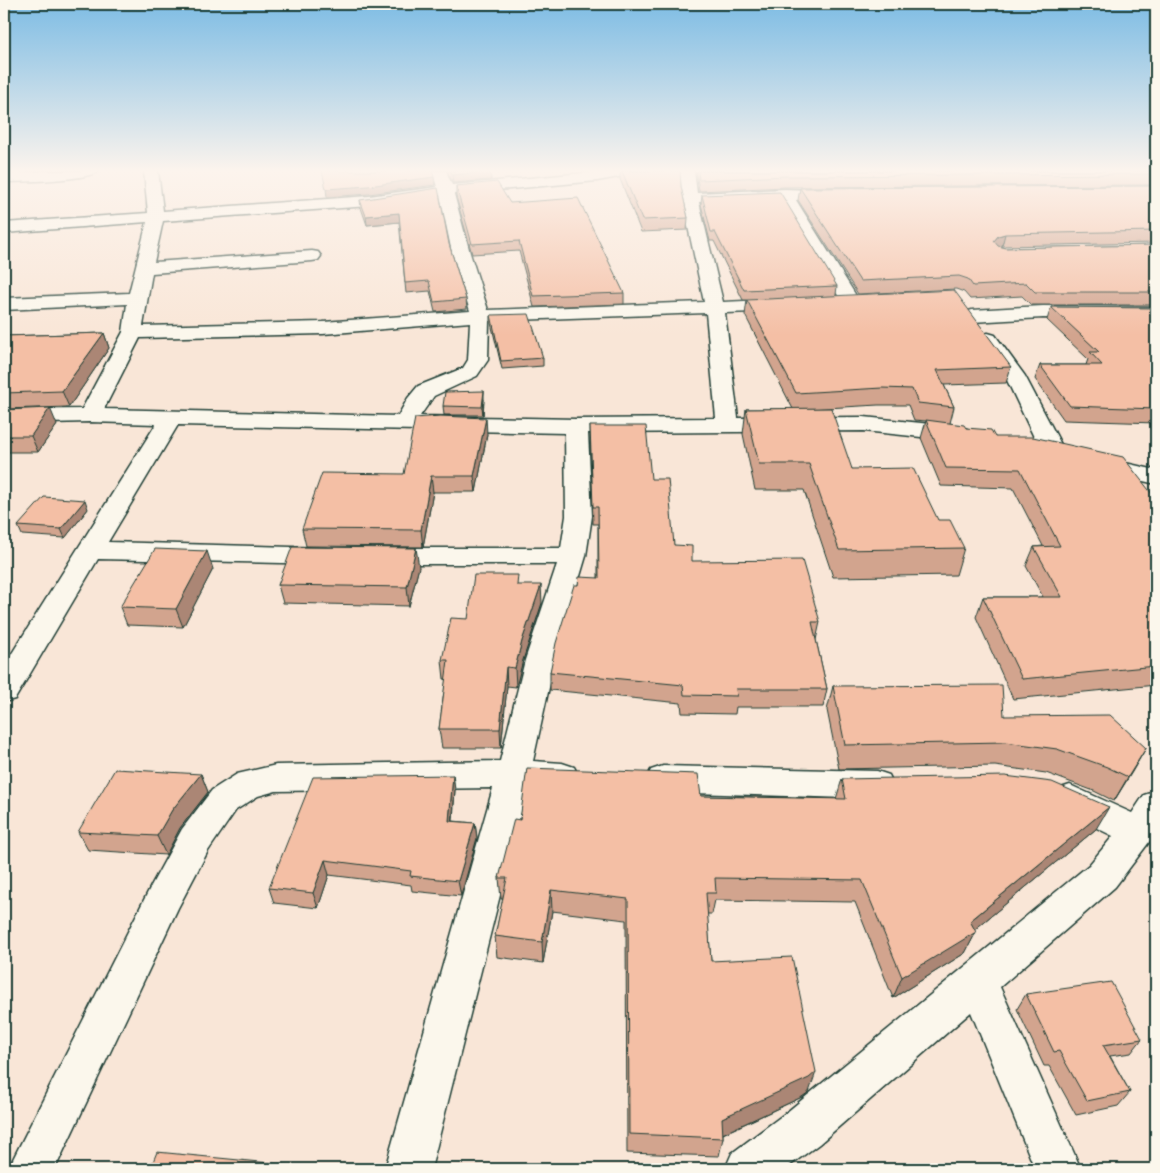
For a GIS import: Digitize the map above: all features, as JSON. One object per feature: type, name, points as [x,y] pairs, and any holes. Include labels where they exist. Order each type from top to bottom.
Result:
[{"type":"street","points":[[4,228],[33,226]]},
{"type":"street","points":[[90,415],[133,332],[137,298],[154,226]]},
{"type":"street","points":[[406,422],[416,403],[426,391],[470,372],[478,360],[480,316],[478,303],[455,226]]},
{"type":"street","points":[[696,226],[715,309],[728,426]]},
{"type":"street","points":[[807,226],[861,302],[832,303]]},
{"type":"street","points":[[144,268],[312,256]]},
{"type":"street","points":[[4,304],[137,298]]},
{"type":"street","points":[[133,332],[323,328],[480,316],[715,309],[803,304]]},
{"type":"street","points":[[1069,456],[1015,376],[967,310],[1156,313]]},
{"type":"street","points":[[4,417],[90,415],[576,426],[864,424],[941,431],[979,438]]},
{"type":"street","points":[[6,683],[171,418]]},
{"type":"street","points":[[408,1169],[514,774],[540,660],[573,556],[579,516],[576,426]]},
{"type":"street","points":[[1025,447],[1156,478]]},
{"type":"street","points":[[90,550],[362,556],[573,556]]},
{"type":"street","points":[[31,1169],[195,840],[224,800],[249,784],[276,778],[514,774],[593,777]]},
{"type":"street","points":[[633,778],[843,786],[909,784]]},
{"type":"street","points":[[748,1169],[803,1128],[1102,876],[1147,819],[1081,804],[1045,789],[1036,788]]},
{"type":"street","points":[[978,982],[1058,1169]]},
{"type":"building","points":[[400,226],[445,226],[466,299],[434,302],[429,281],[405,283]]},
{"type":"building","points":[[467,226],[591,226],[624,293],[533,296],[519,241],[472,244]]},
{"type":"building","points":[[709,226],[800,226],[837,286],[744,290],[715,232],[711,232]]},
{"type":"building","points":[[824,226],[1156,226],[1156,231],[1005,234],[998,236],[994,241],[998,246],[1006,248],[1156,245],[1156,292],[1035,292],[1026,283],[973,286],[968,279],[959,276],[860,281]]},
{"type":"building","points":[[954,290],[1011,367],[937,370],[954,407],[918,403],[912,389],[882,388],[796,393],[747,300]]},
{"type":"building","points":[[1051,307],[1156,308],[1156,409],[1070,406],[1040,365],[1102,365],[1090,352],[1099,352]]},
{"type":"building","points":[[529,314],[543,358],[501,361],[491,315]]},
{"type":"building","points":[[104,333],[62,391],[4,393],[4,336]]},
{"type":"building","points":[[484,391],[482,407],[443,406],[445,392]]},
{"type":"building","points":[[50,408],[31,436],[4,436],[4,410]]},
{"type":"building","points":[[831,408],[852,469],[913,468],[938,520],[950,520],[964,548],[839,550],[809,464],[759,464],[746,409]]},
{"type":"building","points":[[440,416],[486,418],[474,476],[431,476],[421,530],[302,529],[322,473],[404,474],[415,418]]},
{"type":"building","points":[[926,420],[964,425],[966,428],[991,430],[995,437],[1033,437],[1123,457],[1156,499],[1156,666],[1022,679],[983,597],[1062,597],[1034,547],[1060,546],[1020,469],[946,468]]},
{"type":"building","points":[[590,426],[646,426],[651,479],[668,479],[674,545],[692,546],[692,561],[802,560],[820,622],[812,622],[827,689],[736,689],[737,696],[684,695],[683,685],[550,672],[556,643],[574,585],[578,585],[579,577],[599,578],[598,507],[593,507]]},
{"type":"building","points":[[44,497],[85,500],[61,529],[18,526]]},
{"type":"building","points":[[292,547],[416,548],[407,587],[278,585]]},
{"type":"building","points":[[155,549],[207,551],[176,609],[120,607]]},
{"type":"building","points":[[474,575],[518,575],[517,585],[541,585],[515,668],[506,667],[500,729],[439,729],[448,660],[442,660],[451,618],[468,619]]},
{"type":"building","points":[[1002,685],[1004,716],[1110,715],[1146,748],[1128,777],[1107,767],[1057,749],[1005,742],[845,745],[833,686]]},
{"type":"building","points":[[527,768],[698,774],[701,796],[846,799],[842,779],[1005,776],[1052,782],[1109,807],[970,921],[976,932],[902,977],[862,880],[715,878],[716,893],[706,893],[711,961],[792,957],[816,1072],[809,1078],[722,1118],[723,1138],[629,1134],[628,899],[551,890],[542,942],[495,936],[507,878],[499,878],[514,819],[520,820]]},
{"type":"building","points":[[115,769],[201,774],[172,810],[157,836],[78,832]]},
{"type":"building","points":[[453,775],[449,821],[475,823],[458,881],[410,876],[411,871],[325,860],[313,893],[269,888],[313,777]]},
{"type":"building","points":[[1111,982],[1142,1039],[1103,1045],[1130,1092],[1087,1101],[1059,1051],[1054,1052],[1026,994]]},
{"type":"building","points":[[157,1152],[331,1169],[150,1169]]}]
